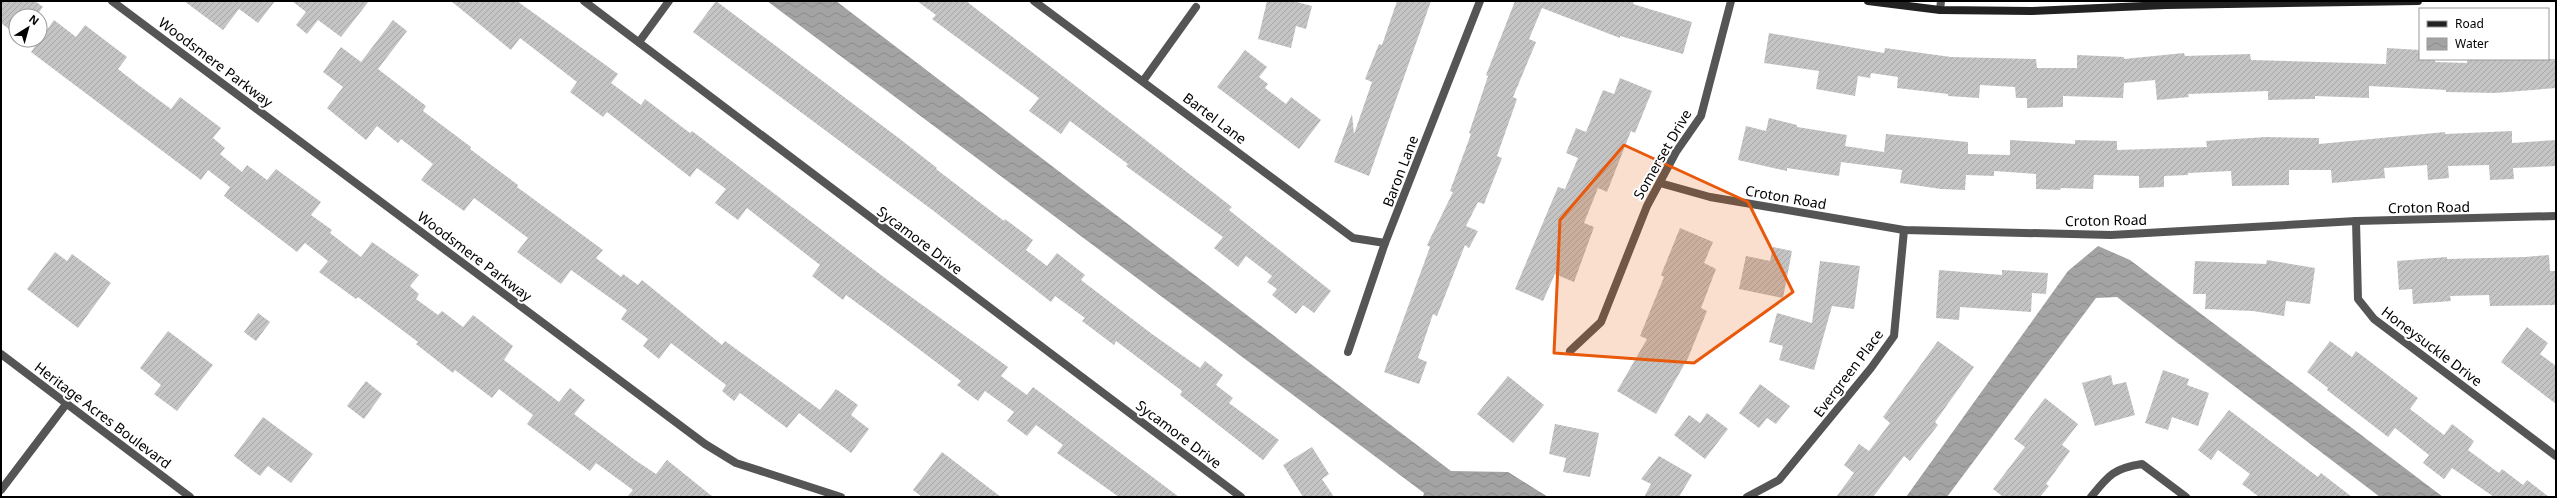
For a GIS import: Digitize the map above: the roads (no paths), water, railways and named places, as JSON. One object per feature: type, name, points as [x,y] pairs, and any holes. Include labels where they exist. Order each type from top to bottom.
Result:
[{"type":"street","name":"Woodsmere Parkway","points":[[112,1],[705,444],[736,463],[840,497]]},
{"type":"street","name":"Sycamore Drive","points":[[584,1],[1241,497]]},
{"type":"street","points":[[638,42],[669,1]]},
{"type":"street","name":"Bartel Lane","points":[[1034,1],[1354,238],[1385,243]]},
{"type":"street","name":"Baron Lane","points":[[1348,352],[1385,243],[1480,1]]},
{"type":"street","name":"Somerset Drive","points":[[1570,351],[1601,322],[1646,206],[1676,152],[1700,116],[1732,1]]},
{"type":"street","points":[[1868,1],[1940,10],[2032,11],[2166,3],[2418,1]]},
{"type":"street","points":[[1940,10],[1941,1]]},
{"type":"street","points":[[1142,81],[1196,7]]},
{"type":"street","name":"Croton Road","points":[[1660,183],[1710,197],[1904,230],[2111,235],[2356,221],[2556,216]]},
{"type":"street","name":"Honeysuckle Drive","points":[[2356,221],[2358,299],[2374,319],[2556,456]]},
{"type":"street","name":"Evergreen Place","points":[[1747,497],[1779,480],[1871,368],[1894,336],[1904,230]]},
{"type":"street","name":"Heritage Acres Boulevard","points":[[1,354],[190,497]]},
{"type":"street","points":[[1,490],[67,403]]},
{"type":"street","points":[[2091,497],[2108,475],[2124,466],[2142,464],[2186,497]]},
{"type":"water","points":[[767,1],[836,1],[1451,471],[1508,472],[1548,497],[1423,497],[1424,493]]},
{"type":"water","points":[[2098,246],[2130,260],[2443,497],[2380,497],[2117,297],[2096,298],[1947,497],[1906,497],[2068,271]]}]
